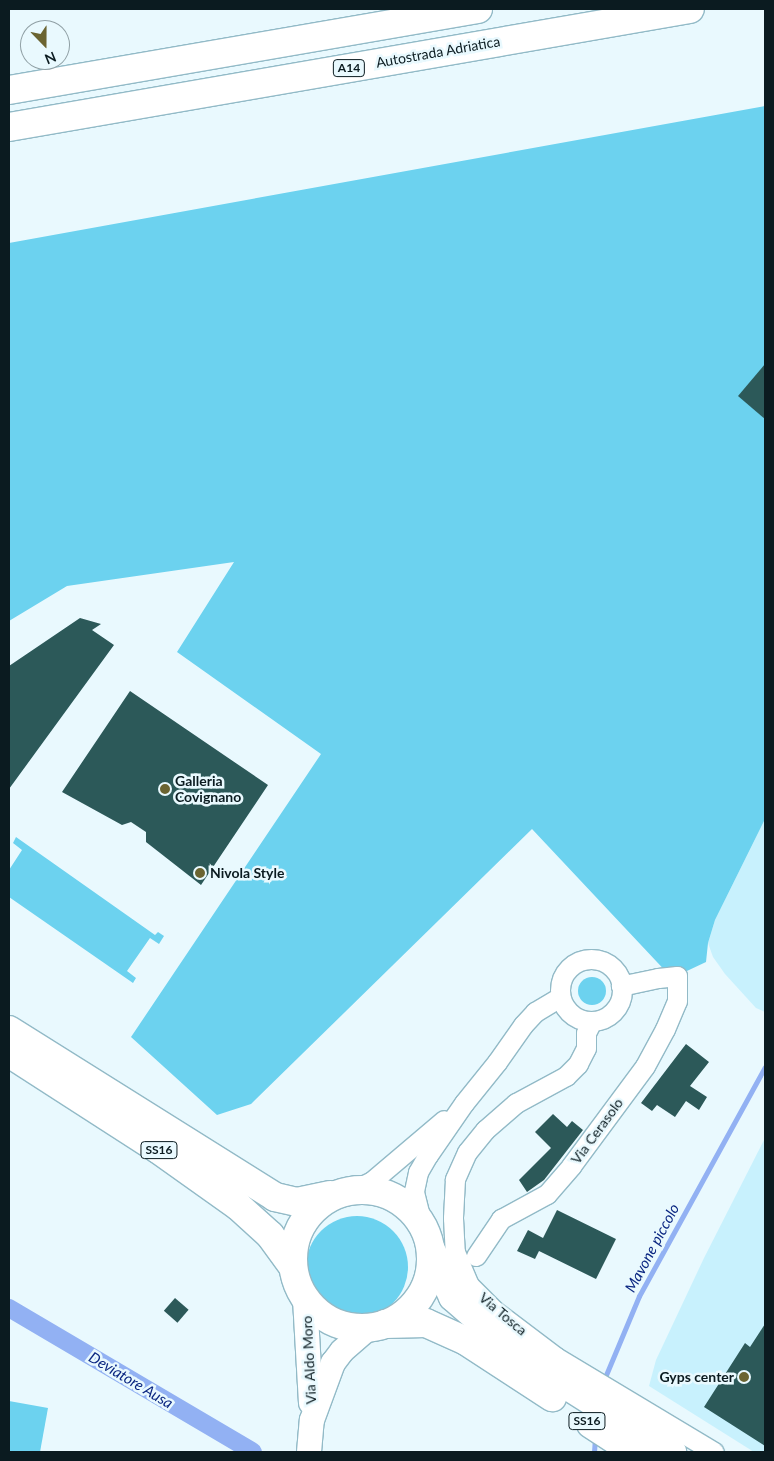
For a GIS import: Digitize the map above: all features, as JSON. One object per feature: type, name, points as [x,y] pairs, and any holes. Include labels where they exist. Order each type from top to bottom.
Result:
[{"type":"main road","points":[[9,90],[478,9]]},
{"type":"main road","name":"Autostrada Adriatica","points":[[9,127],[690,9]]},
{"type":"main road","name":"SS16","points":[[9,1030],[275,1197],[298,1202],[347,1191],[380,1192],[393,1197],[409,1208],[422,1224],[431,1250],[452,1297],[548,1373],[640,1439],[672,1452]]},
{"type":"main road","name":"SS16","points":[[9,1052],[158,1149],[238,1206],[270,1235],[293,1267]]},
{"type":"main road","name":"SS16","points":[[347,1191],[316,1206],[303,1222],[295,1240],[293,1267],[295,1278],[305,1299],[323,1316],[334,1322],[352,1327],[426,1323],[548,1373]]},
{"type":"main road","name":"SS16","points":[[377,1326],[407,1311],[420,1295],[428,1277],[431,1250]]},
{"type":"street","points":[[585,960],[605,963],[613,969],[621,986],[621,996],[611,1014],[592,1021],[576,1017],[569,1012],[560,997],[560,987],[568,969],[585,960]]},
{"type":"street","name":"Via Cerasolo","points":[[476,1256],[501,1219],[547,1194],[571,1166],[645,1066],[677,1002],[677,976],[621,986]]},
{"type":"street","points":[[422,1224],[414,1191],[418,1172],[464,1103],[534,1012],[560,997]]},
{"type":"street","name":"Via Tosca","points":[[592,1021],[586,1033],[586,1048],[578,1064],[566,1076],[516,1103],[485,1130],[467,1152],[455,1179],[453,1218],[455,1252],[469,1285],[494,1310],[548,1373],[640,1439],[714,1452]]},
{"type":"street","points":[[347,1191],[372,1181],[464,1103]]},
{"type":"street","name":"Via Aldo Moro","points":[[305,1299],[312,1420]]},
{"type":"street","points":[[309,1452],[312,1420],[332,1364],[342,1351],[377,1326]]},
{"type":"shaded area","points":[[765,106],[765,819],[715,920],[708,943],[706,962],[672,978],[532,829],[251,1104],[217,1115],[131,1037],[321,754],[177,652],[234,562],[67,586],[9,621],[9,243]]},
{"type":"shaded area","points":[[765,819],[765,1012],[756,1008],[725,974],[713,957],[708,943],[715,920]]},
{"type":"shaded area","points":[[16,837],[155,935],[158,932],[164,936],[159,944],[150,938],[127,971],[136,978],[133,983],[9,897],[9,870],[22,850],[13,843]]},
{"type":"shaded area","points":[[592,977],[602,981],[606,991],[602,1001],[592,1005],[582,1001],[578,991],[582,981]]},
{"type":"shaded area","points":[[765,1138],[765,1452],[754,1452],[649,1386],[656,1360],[704,1258]]},
{"type":"shaded area","points":[[357,1216],[376,1220],[393,1231],[404,1248],[408,1267],[404,1286],[393,1303],[376,1314],[357,1318],[338,1314],[321,1303],[310,1286],[306,1267],[310,1248],[321,1231],[338,1220]]},
{"type":"shaded area","points":[[9,1401],[48,1408],[40,1452],[9,1452]]},
{"type":"building","points":[[765,364],[765,419],[738,396]]},
{"type":"building","points":[[80,618],[101,624],[92,630],[114,645],[9,789],[9,666]]},
{"type":"building","name":"Galleria Covignano","points":[[130,691],[268,785],[201,885],[146,842],[146,832],[131,822],[122,825],[62,792]]},
{"type":"building","points":[[686,1044],[709,1062],[690,1086],[707,1097],[699,1110],[686,1101],[675,1117],[657,1105],[652,1111],[641,1103]]},
{"type":"building","points":[[553,1114],[567,1127],[572,1121],[583,1130],[544,1180],[527,1192],[519,1180],[551,1148],[535,1132]]},
{"type":"building","points":[[557,1210],[616,1239],[596,1279],[539,1251],[535,1259],[517,1251],[528,1230],[543,1238]]},
{"type":"building","points":[[175,1298],[189,1310],[177,1323],[164,1311]]},
{"type":"building","name":"Gyps center","points":[[765,1324],[765,1446],[704,1407],[745,1343],[750,1347]]},
{"type":"waterway","name":"Mavone piccolo","points":[[603,1382],[639,1296],[765,1067]]},
{"type":"waterway","name":"Deviatore Ausa","points":[[9,1308],[253,1452]]},
{"type":"waterway","name":"Mavone piccolo","points":[[594,1452],[595,1437]]},
{"type":"place","name":"Galleria Covignano","points":[[165,789]]},
{"type":"place","name":"Nivola Style","points":[[200,873]]},
{"type":"place","name":"Gyps center","points":[[744,1377]]}]
